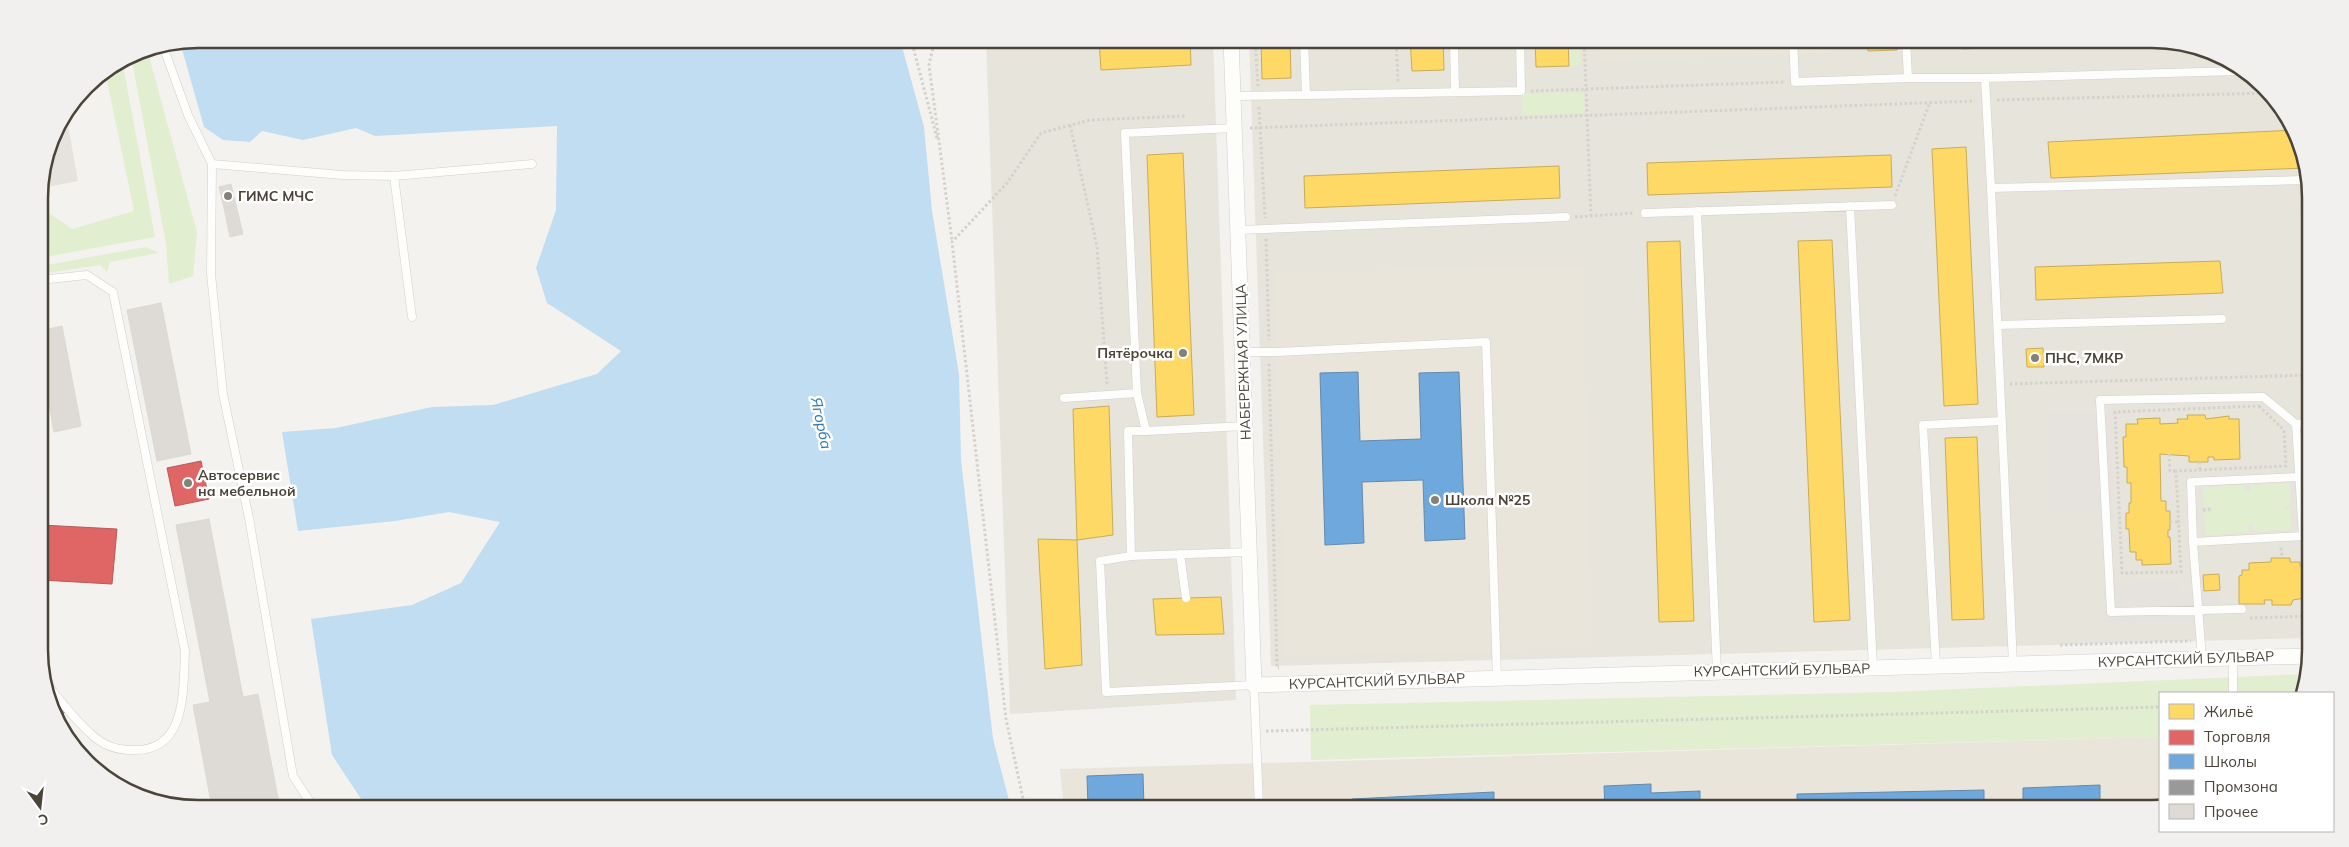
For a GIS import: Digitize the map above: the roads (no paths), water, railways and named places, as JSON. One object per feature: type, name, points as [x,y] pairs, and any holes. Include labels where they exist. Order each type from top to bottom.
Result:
[{"type":"street","name":"НАБЕРЕЖНАЯ УЛИЦА","points":[[1232,47],[1254,685]]},
{"type":"street","name":"КУРСАНТСКИЙ БУЛЬВАР","points":[[1254,685],[2301,656]]},
{"type":"lane","points":[[1304,47],[1306,95]]},
{"type":"lane","points":[[1454,47],[1455,92]]},
{"type":"lane","points":[[1234,96],[1521,91],[1520,47]]},
{"type":"lane","points":[[1793,47],[1795,82],[2232,71]]},
{"type":"lane","points":[[1906,47],[1908,78]]},
{"type":"lane","points":[[165,51],[188,115],[212,164],[212,274],[223,394],[249,518],[293,776],[309,800]]},
{"type":"lane","points":[[1985,78],[1992,188],[2013,664]]},
{"type":"lane","points":[[1146,431],[1137,393],[1125,132],[1235,128]]},
{"type":"lane","points":[[212,164],[342,175],[394,176],[532,164]]},
{"type":"lane","points":[[394,176],[412,317]]},
{"type":"lane","points":[[1992,188],[2300,180]]},
{"type":"lane","points":[[1645,212],[1892,205]]},
{"type":"lane","points":[[1850,206],[1873,668]]},
{"type":"lane","points":[[1696,211],[1716,672]]},
{"type":"lane","points":[[1239,230],[1566,217]]},
{"type":"lane","points":[[48,279],[87,275],[113,292],[185,651],[183,697],[173,734],[160,745],[145,751],[116,750],[91,734],[53,691]]},
{"type":"lane","points":[[1998,324],[2222,319]]},
{"type":"lane","points":[[1242,352],[1486,342],[1497,678]]},
{"type":"lane","points":[[1064,398],[1137,393]]},
{"type":"lane","points":[[2242,609],[2110,612],[2100,400],[2263,397],[2296,424],[2302,424]]},
{"type":"lane","points":[[1936,666],[1923,424],[2002,421]]},
{"type":"lane","points":[[2193,542],[2302,536],[2296,424]]},
{"type":"lane","points":[[1131,556],[1128,431],[1245,426]]},
{"type":"lane","points":[[2202,659],[2190,482],[2299,477]]},
{"type":"lane","points":[[1248,552],[1131,556],[1100,561],[1106,692],[1254,685],[1259,799]]},
{"type":"lane","points":[[1180,554],[1186,598]]},
{"type":"lane","points":[[2233,658],[2233,692]]},
{"type":"water","name":"Ягорба","points":[[902,48],[924,127],[932,211],[959,374],[961,460],[993,739],[1009,800],[362,800],[332,755],[311,619],[412,605],[461,583],[500,522],[449,512],[395,521],[298,531],[282,432],[336,428],[432,407],[493,405],[597,374],[621,351],[547,303],[536,268],[556,210],[557,126],[375,136],[356,128],[303,140],[262,131],[250,142],[223,140],[204,127],[182,49]]},
{"type":"place","name":"ГИМС МЧС","points":[[228,196]]},
{"type":"place","name":"Пятёрочка","points":[[1183,353]]},
{"type":"place","name":"ПНС, 7МКР","points":[[2035,358]]},
{"type":"place","name":"Автосервис на мебельной","points":[[188,483]]},
{"type":"place","name":"Школа №25","points":[[1435,500]]}]
